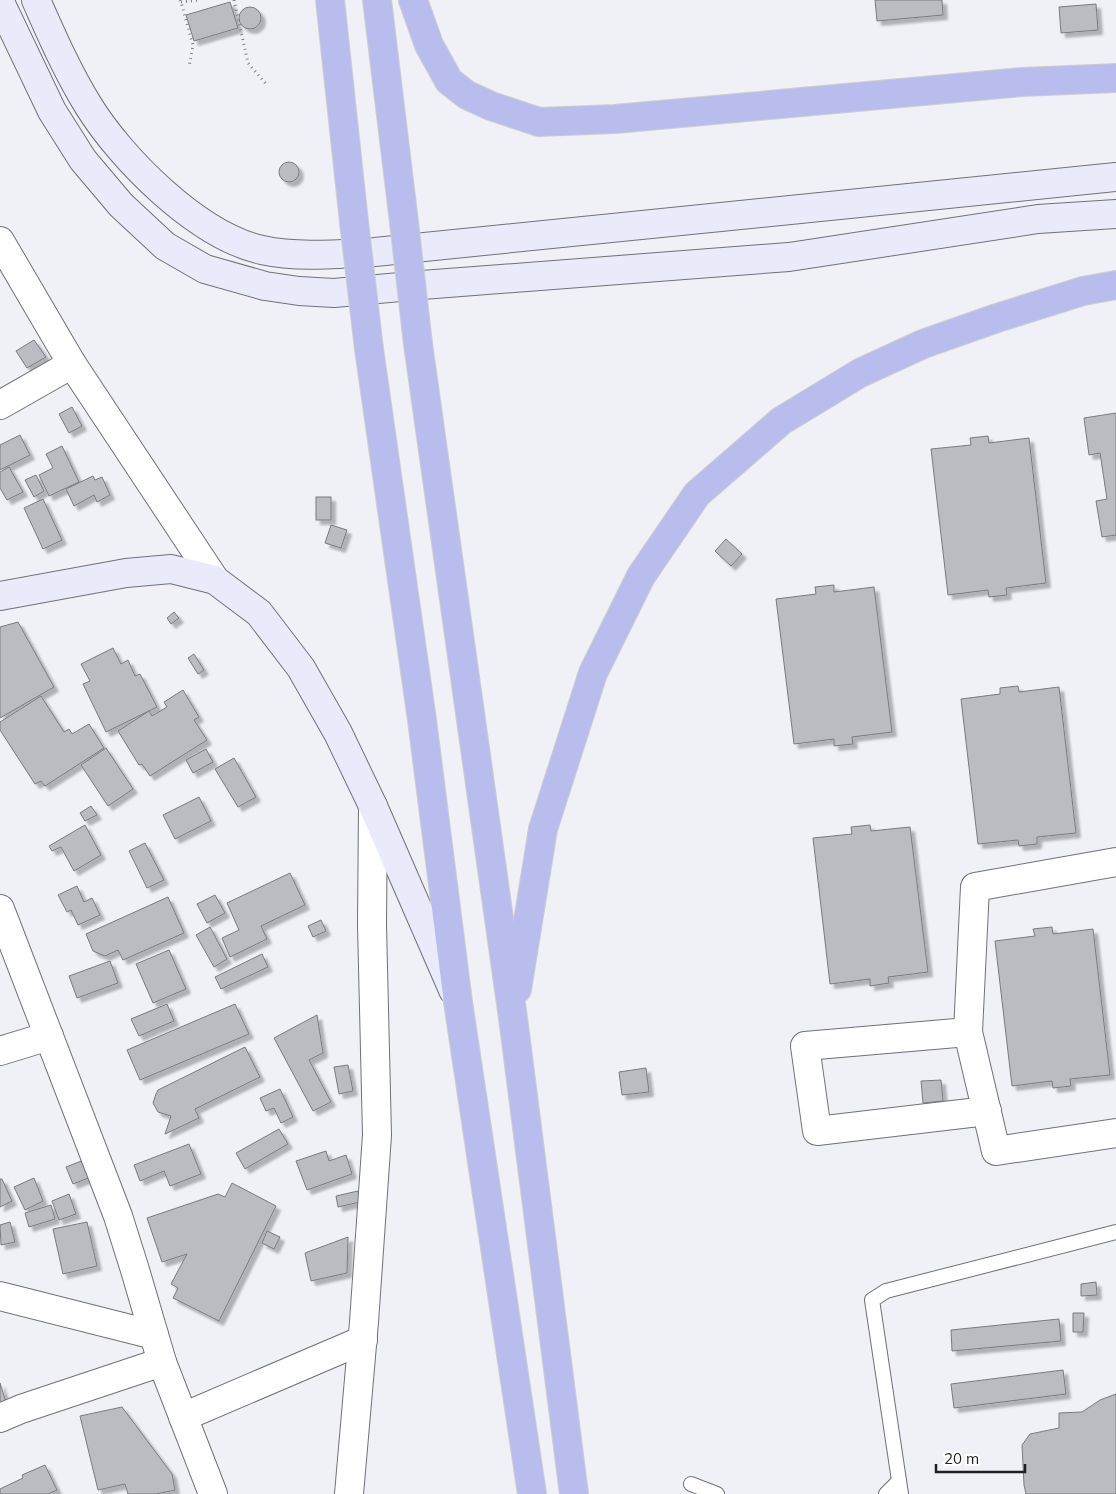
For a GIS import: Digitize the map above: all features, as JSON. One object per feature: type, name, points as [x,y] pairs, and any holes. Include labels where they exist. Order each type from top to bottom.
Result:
[{"type":"highway","points":[[330,0],[369,349],[422,720],[458,1002],[532,1494]]},
{"type":"highway","points":[[377,0],[418,344],[513,1018],[574,1494]]},
{"type":"highway","points":[[413,0],[429,45],[449,81],[467,95],[491,106],[539,122],[614,120],[1022,82],[1116,78]]},
{"type":"highway","points":[[513,1018],[543,829],[593,673],[641,576],[697,494],[781,421],[860,373],[923,344],[997,318],[1084,291],[1116,284]]},
{"type":"main road","points":[[36,0],[62,59],[89,106],[118,146],[168,197],[198,220],[234,240],[260,250],[286,254],[375,252],[1116,177]]},
{"type":"main road","points":[[0,2],[52,111],[83,160],[121,206],[165,246],[205,269],[265,286],[299,291],[334,293],[789,257],[1038,219],[1116,214]]},
{"type":"main road","points":[[0,596],[126,573],[172,569],[215,580],[259,614],[301,668],[338,733],[373,806],[458,1002]]},
{"type":"street","points":[[0,241],[72,364],[215,580]]},
{"type":"street","points":[[0,405],[72,364]]},
{"type":"street","points":[[349,1494],[363,1340],[377,1135],[372,925],[373,806]]},
{"type":"street","points":[[1116,862],[975,887],[968,1032],[996,1151],[1116,1133]]},
{"type":"street","points":[[0,909],[118,1216],[162,1362],[213,1494]]},
{"type":"street","points":[[968,1032],[805,1046],[817,1131],[986,1111]]},
{"type":"street","points":[[0,1051],[49,1036]]},
{"type":"street","points":[[0,1296],[154,1335]]},
{"type":"street","points":[[184,1417],[363,1340]]},
{"type":"street","points":[[0,1418],[21,1409],[162,1362]]},
{"type":"lane","points":[[886,1494],[900,1488],[872,1300],[886,1291],[1116,1232]]},
{"type":"lane","points":[[691,1484],[717,1494]]},
{"type":"path","points":[[189,67],[193,45],[180,1],[199,0]]},
{"type":"path","points":[[234,0],[238,26],[248,63],[267,85]]},
{"type":"building","points":[[875,0],[942,0],[943,15],[877,21]]},
{"type":"building","points":[[230,2],[238,28],[194,41],[186,15]]},
{"type":"building","points":[[1096,4],[1098,30],[1061,33],[1059,7]]},
{"type":"building","points":[[250,7],[258,10],[261,18],[258,26],[250,29],[242,26],[239,18],[242,10]]},
{"type":"building","points":[[289,162],[296,165],[299,172],[296,179],[289,182],[282,179],[279,172],[282,165]]},
{"type":"building","points":[[34,340],[46,357],[27,368],[16,351]]},
{"type":"building","points":[[72,407],[82,426],[69,433],[59,414]]},
{"type":"building","points":[[1116,413],[1116,535],[1102,537],[1096,501],[1107,499],[1100,453],[1089,455],[1084,418]]},
{"type":"building","points":[[20,435],[30,455],[0,470],[0,445]]},
{"type":"building","points":[[988,436],[989,443],[1029,438],[1046,583],[1006,588],[1007,595],[989,597],[988,590],[948,595],[931,449],[971,445],[970,438]]},
{"type":"building","points":[[62,446],[79,482],[49,496],[39,475],[53,468],[46,454]]},
{"type":"building","points":[[9,467],[23,492],[7,500],[0,488],[0,472]]},
{"type":"building","points":[[36,475],[44,491],[34,497],[25,480]]},
{"type":"building","points":[[93,476],[95,480],[102,477],[110,495],[97,502],[94,495],[74,506],[66,489]]},
{"type":"building","points":[[316,497],[331,497],[331,520],[316,520]]},
{"type":"building","points":[[43,499],[62,540],[43,549],[24,508]]},
{"type":"building","points":[[331,525],[347,530],[341,548],[325,543]]},
{"type":"building","points":[[726,539],[742,554],[731,566],[715,551]]},
{"type":"building","points":[[834,585],[834,592],[874,587],[892,732],[852,737],[853,744],[834,746],[834,739],[794,744],[776,599],[816,594],[815,587]]},
{"type":"building","points":[[174,612],[179,618],[171,624],[167,618]]},
{"type":"building","points":[[18,622],[54,687],[0,718],[0,627]]},
{"type":"building","points":[[113,648],[121,664],[128,660],[135,676],[140,674],[157,707],[106,732],[83,684],[90,681],[81,664]]},
{"type":"building","points":[[194,654],[204,670],[198,674],[188,658]]},
{"type":"building","points":[[1018,686],[1019,692],[1059,687],[1076,833],[1037,837],[1037,844],[1019,846],[1018,840],[978,844],[961,699],[1000,694],[1000,688]]},
{"type":"building","points":[[183,690],[199,717],[194,720],[207,740],[150,776],[142,764],[139,765],[118,731],[149,711],[152,716],[167,707],[164,702]]},
{"type":"building","points":[[41,696],[64,732],[69,729],[72,734],[89,724],[104,748],[45,786],[41,781],[35,784],[0,730],[0,722]]},
{"type":"building","points":[[106,748],[133,789],[108,806],[81,765]]},
{"type":"building","points":[[206,749],[213,762],[193,773],[186,760]]},
{"type":"building","points":[[234,758],[256,797],[238,807],[215,769]]},
{"type":"building","points":[[199,797],[211,821],[175,839],[163,815]]},
{"type":"building","points":[[91,806],[97,815],[85,821],[80,813]]},
{"type":"building","points":[[85,825],[101,855],[74,871],[61,847],[52,851],[49,846]]},
{"type":"building","points":[[870,825],[871,831],[910,827],[928,972],[888,977],[889,983],[870,986],[870,979],[830,984],[813,838],[852,834],[851,827]]},
{"type":"building","points":[[145,843],[164,880],[147,888],[129,851]]},
{"type":"building","points":[[290,873],[305,905],[261,926],[267,939],[230,957],[222,938],[239,930],[227,903]]},
{"type":"building","points":[[77,886],[84,902],[92,898],[100,915],[78,925],[71,910],[67,912],[58,895]]},
{"type":"building","points":[[215,895],[225,913],[207,923],[197,904]]},
{"type":"building","points":[[168,897],[184,933],[123,960],[118,950],[105,956],[93,951],[86,934]]},
{"type":"building","points":[[321,920],[326,931],[313,937],[308,926]]},
{"type":"building","points":[[210,927],[227,959],[214,967],[196,935]]},
{"type":"building","points":[[1052,927],[1053,934],[1093,929],[1110,1075],[1070,1079],[1071,1086],[1053,1088],[1052,1081],[1012,1086],[995,941],[1035,936],[1033,929]]},
{"type":"building","points":[[169,950],[186,989],[153,1003],[136,964]]},
{"type":"building","points":[[262,954],[268,967],[221,989],[215,977]]},
{"type":"building","points":[[110,961],[118,983],[77,998],[69,976]]},
{"type":"building","points":[[167,1004],[174,1021],[139,1036],[131,1019]]},
{"type":"building","points":[[235,1004],[249,1034],[140,1080],[127,1050]]},
{"type":"building","points":[[317,1015],[323,1053],[309,1060],[331,1102],[313,1111],[274,1038]]},
{"type":"building","points":[[245,1047],[260,1077],[195,1109],[199,1118],[165,1134],[171,1116],[158,1112],[153,1103],[158,1090]]},
{"type":"building","points":[[348,1065],[353,1091],[339,1094],[334,1067]]},
{"type":"building","points":[[646,1068],[649,1092],[622,1095],[619,1072]]},
{"type":"building","points":[[941,1080],[943,1101],[923,1103],[921,1081]]},
{"type":"building","points":[[280,1089],[293,1117],[281,1123],[274,1108],[266,1111],[260,1098]]},
{"type":"building","points":[[279,1129],[288,1144],[245,1169],[236,1153]]},
{"type":"building","points":[[189,1144],[201,1174],[170,1186],[164,1171],[140,1181],[134,1165]]},
{"type":"building","points":[[326,1151],[329,1161],[346,1155],[352,1174],[307,1190],[296,1161]]},
{"type":"building","points":[[84,1160],[91,1177],[73,1184],[66,1167]]},
{"type":"building","points":[[34,1178],[43,1201],[25,1210],[14,1187]]},
{"type":"building","points":[[0,1179],[2,1179],[12,1201],[0,1207]]},
{"type":"building","points":[[232,1183],[276,1206],[219,1321],[173,1298],[178,1288],[171,1284],[187,1254],[162,1262],[147,1218],[218,1194],[225,1197]]},
{"type":"building","points":[[358,1191],[360,1202],[338,1207],[336,1196]]},
{"type":"building","points":[[69,1194],[76,1214],[59,1220],[52,1201]]},
{"type":"building","points":[[51,1205],[55,1219],[29,1227],[25,1213]]},
{"type":"building","points":[[10,1222],[15,1242],[1,1245],[0,1225]]},
{"type":"building","points":[[87,1222],[97,1266],[63,1274],[53,1229]]},
{"type":"building","points":[[267,1231],[280,1237],[274,1249],[262,1243]]},
{"type":"building","points":[[348,1237],[347,1273],[311,1281],[305,1253]]},
{"type":"building","points":[[1096,1282],[1097,1295],[1081,1296],[1081,1284]]},
{"type":"building","points":[[1073,1313],[1084,1313],[1083,1332],[1073,1332]]},
{"type":"building","points":[[1059,1319],[1061,1341],[952,1351],[951,1330]]},
{"type":"building","points":[[1063,1370],[1066,1394],[954,1408],[951,1384]]},
{"type":"building","points":[[0,1383],[6,1402],[0,1404]]},
{"type":"building","points":[[1116,1394],[1116,1494],[1026,1494],[1022,1445],[1030,1434],[1059,1428],[1059,1413],[1082,1412],[1100,1400]]},
{"type":"building","points":[[122,1407],[172,1474],[175,1490],[156,1494],[128,1494],[125,1484],[98,1490],[80,1416]]},
{"type":"building","points":[[45,1465],[57,1490],[48,1494],[0,1494],[0,1489],[23,1478],[22,1475]]}]
